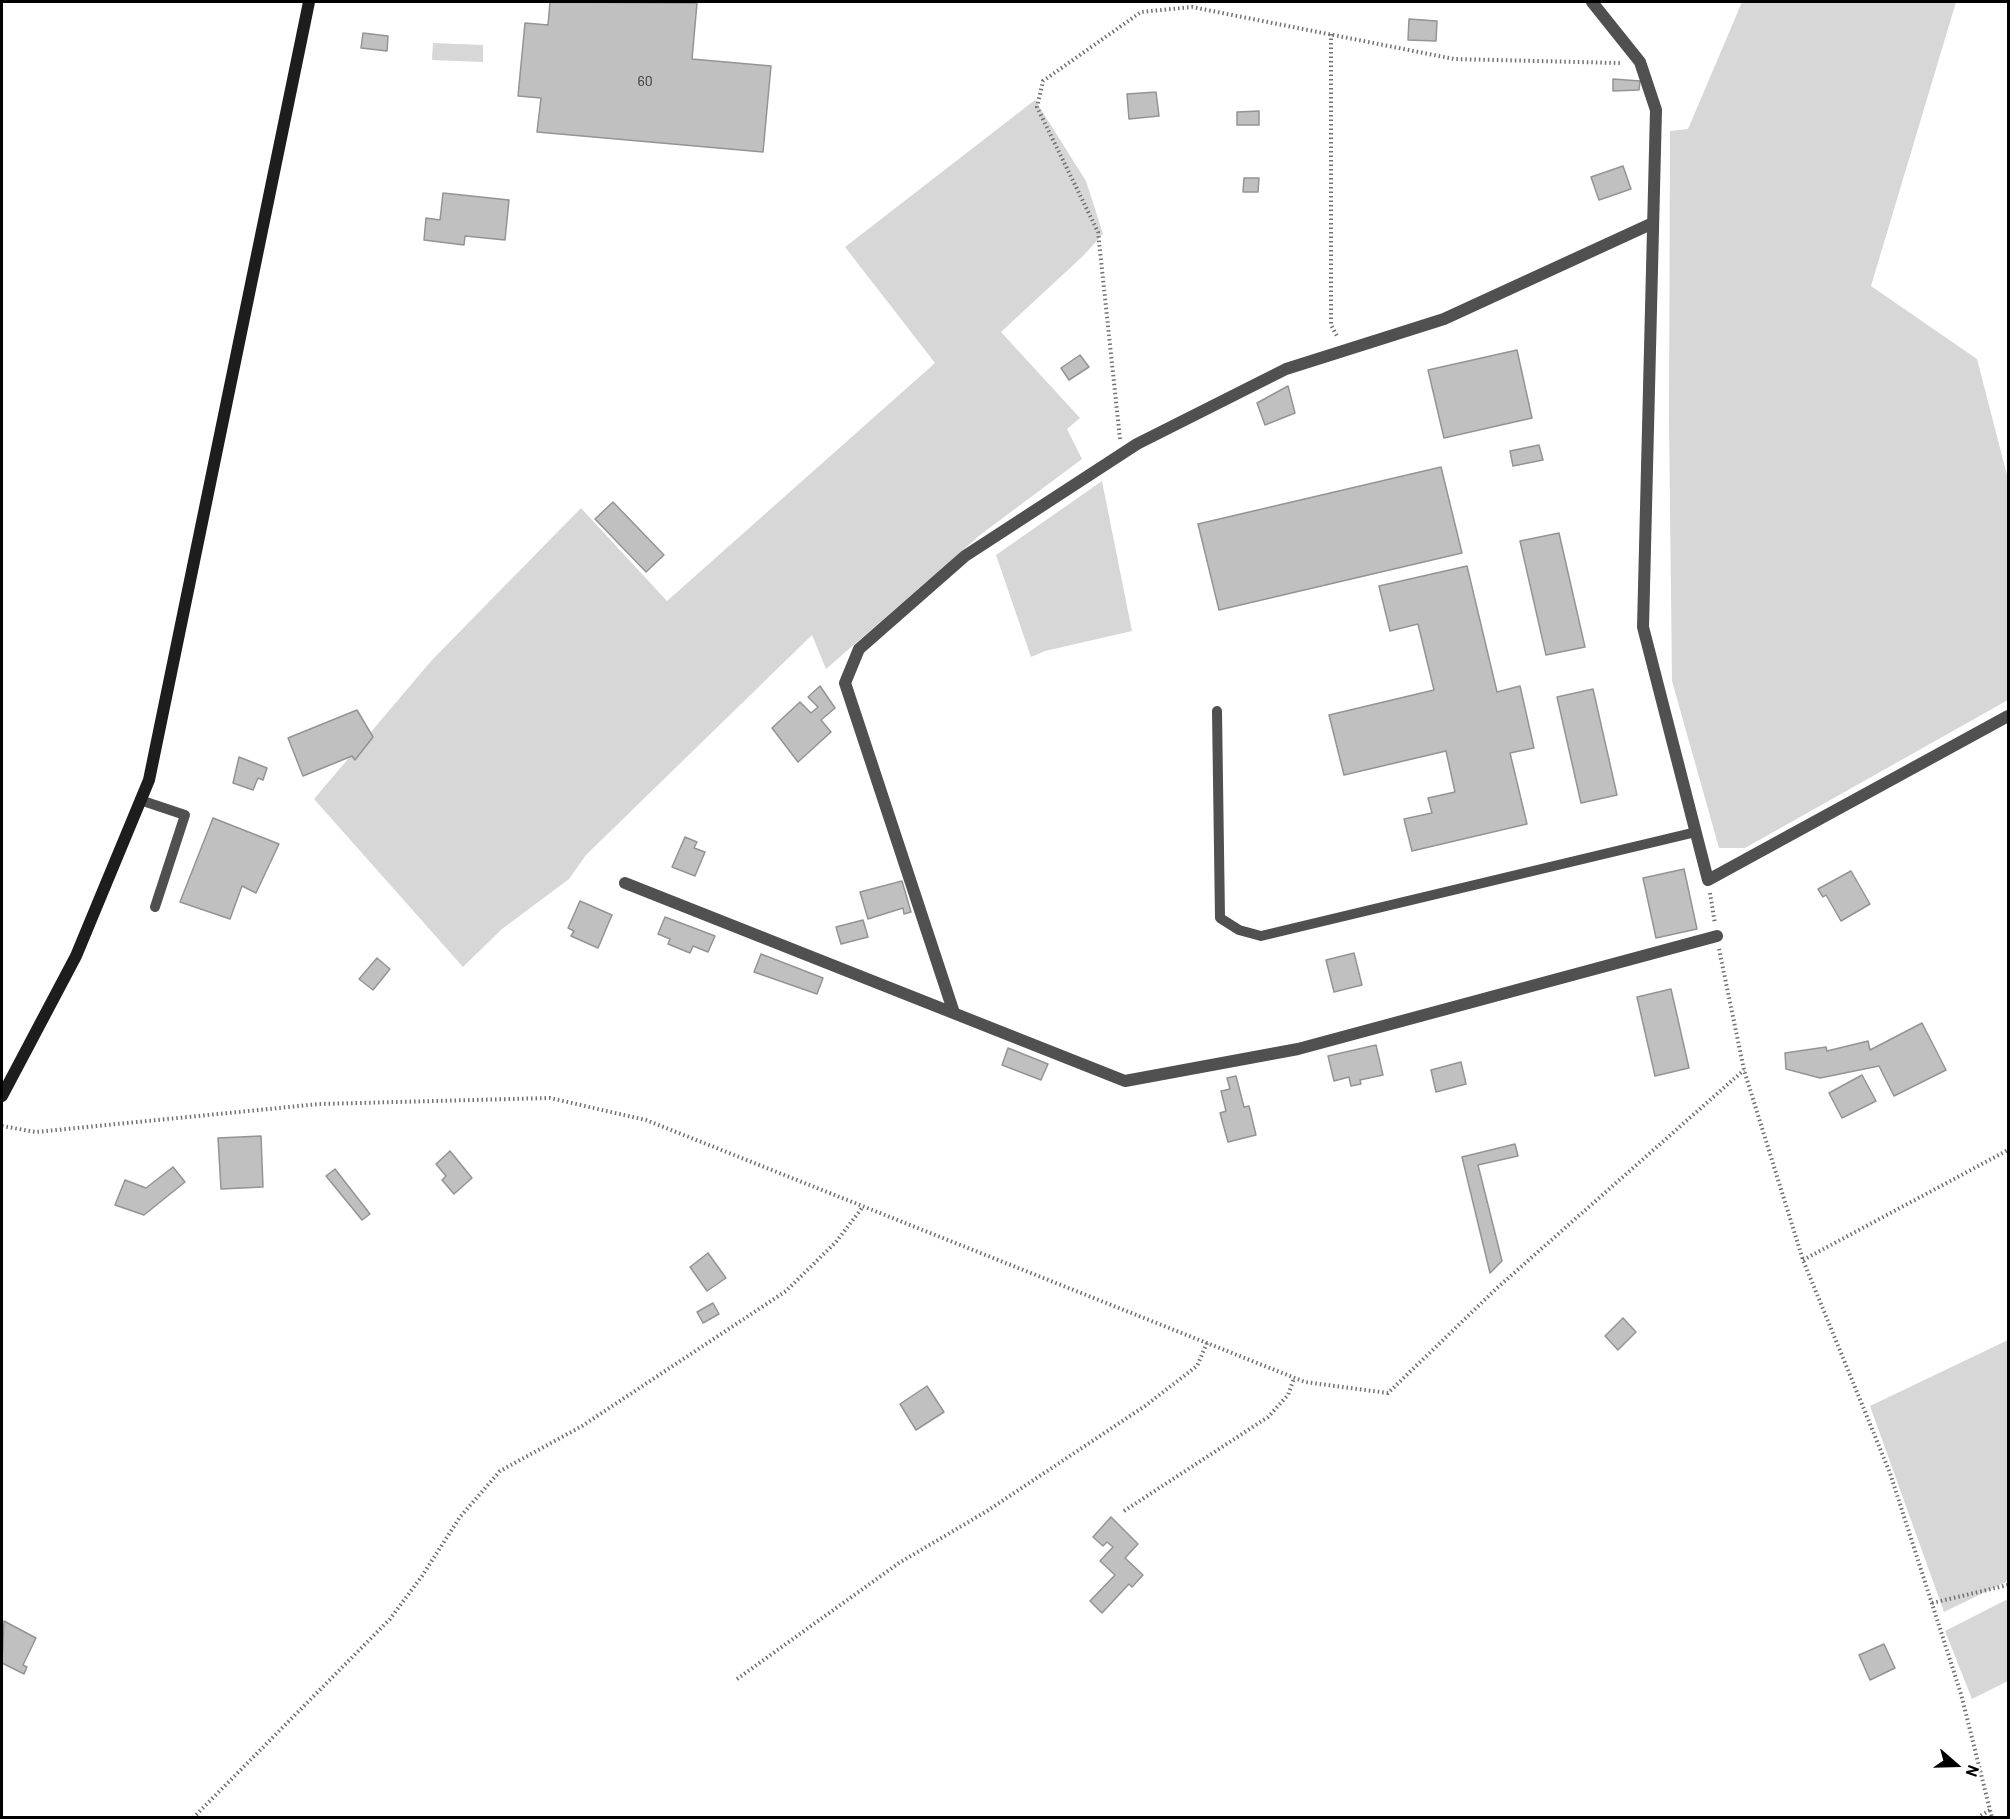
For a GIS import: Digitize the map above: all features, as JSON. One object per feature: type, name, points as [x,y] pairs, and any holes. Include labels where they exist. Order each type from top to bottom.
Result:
[{"type":"main road","points":[[2,1096],[76,956],[149,780],[309,2]]},
{"type":"street","points":[[1592,2],[1640,62],[1656,110],[1643,627],[1708,880],[2008,716]]},
{"type":"street","points":[[954,1013],[845,683],[859,649],[965,556],[1137,444],[1286,369],[1444,319],[1653,223]]},
{"type":"street","points":[[625,883],[1125,1081],[1298,1049],[1717,936]]},
{"type":"lane","points":[[1217,711],[1220,918],[1239,930],[1261,936],[1696,832]]},
{"type":"lane","points":[[140,801],[185,815],[155,907]]},
{"type":"path","points":[[1121,455],[1098,232],[1037,107],[1043,81],[1141,12],[1192,7],[1454,59],[1569,63],[1640,62]]},
{"type":"path","points":[[1331,34],[1331,325],[1346,350]]},
{"type":"path","points":[[1708,880],[1744,1070],[1803,1260],[1890,1473],[1961,1694],[1992,1818]]},
{"type":"path","points":[[2,1126],[36,1132],[319,1104],[550,1098],[646,1120],[862,1208],[1305,1382],[1389,1393],[1497,1288],[1744,1070]]},
{"type":"path","points":[[1803,1260],[2008,1150]]},
{"type":"path","points":[[193,1818],[390,1619],[422,1576],[460,1517],[500,1471],[582,1426],[786,1290],[836,1242],[862,1208]]},
{"type":"path","points":[[737,1679],[899,1563],[987,1511],[1145,1406],[1197,1366],[1207,1343]]},
{"type":"path","points":[[1124,1511],[1268,1417],[1288,1395],[1294,1378]]},
{"type":"path","points":[[1932,1603],[2008,1585]]},
{"type":"path","points":[[1977,1818],[1990,1810]]},
{"type":"shaded area","points":[[1742,2],[1956,2],[1871,286],[1977,359],[2008,479],[2008,700],[1745,848],[1719,848],[1672,681],[1669,420],[1670,131],[1688,129]]},
{"type":"shaded area","points":[[433,43],[483,45],[483,62],[432,60]]},
{"type":"shaded area","points":[[1035,100],[1086,181],[1103,234],[1083,256],[1001,332],[1080,418],[1067,429],[1082,459],[980,535],[826,669],[812,635],[586,855],[569,879],[502,929],[463,967],[314,799],[432,660],[581,508],[667,601],[935,363],[845,247]]},
{"type":"shaded area","points":[[1102,481],[1132,631],[1045,651],[1031,657],[996,555]]},
{"type":"shaded area","points":[[2008,1340],[2008,1581],[1944,1612],[1870,1406]]},
{"type":"shaded area","points":[[2008,1599],[2008,1681],[1972,1699],[1945,1631]]},
{"type":"building","points":[[550,2],[697,3],[692,59],[771,66],[763,152],[537,132],[541,98],[518,96],[525,23],[548,25]]},
{"type":"building","points":[[1409,19],[1437,21],[1436,41],[1408,40]]},
{"type":"building","points":[[363,33],[388,36],[387,51],[361,48]]},
{"type":"building","points":[[1613,79],[1640,81],[1639,90],[1613,91]]},
{"type":"building","points":[[1156,92],[1159,116],[1129,119],[1127,94]]},
{"type":"building","points":[[1259,111],[1259,125],[1237,125],[1237,112]]},
{"type":"building","points":[[1623,166],[1631,189],[1599,200],[1591,177]]},
{"type":"building","points":[[1244,178],[1259,178],[1258,192],[1243,192]]},
{"type":"building","points":[[443,193],[509,200],[505,240],[465,236],[464,245],[424,240],[426,218],[440,220]]},
{"type":"building","points":[[1517,350],[1532,418],[1444,438],[1428,370]]},
{"type":"building","points":[[1080,355],[1089,367],[1069,380],[1061,368]]},
{"type":"building","points":[[1288,386],[1295,413],[1265,425],[1257,403]]},
{"type":"building","points":[[1539,445],[1543,460],[1513,466],[1510,451]]},
{"type":"building","points":[[1441,467],[1462,553],[1219,610],[1198,524]]},
{"type":"building","points":[[613,502],[664,555],[646,572],[595,519]]},
{"type":"building","points":[[1559,533],[1585,647],[1546,655],[1520,541]]},
{"type":"building","points":[[1467,566],[1497,692],[1520,686],[1534,748],[1510,753],[1527,824],[1412,851],[1404,819],[1432,813],[1428,798],[1455,792],[1446,751],[1344,775],[1329,715],[1434,690],[1418,624],[1390,631],[1379,586]]},
{"type":"building","points":[[820,686],[835,708],[821,720],[831,732],[798,762],[772,728],[800,702],[811,713],[818,707],[808,697]]},
{"type":"building","points":[[1593,689],[1617,795],[1581,803],[1557,697]]},
{"type":"building","points":[[357,710],[373,737],[355,760],[352,756],[303,776],[288,738]]},
{"type":"building","points":[[239,757],[267,768],[263,780],[258,778],[253,790],[233,783]]},
{"type":"building","points":[[213,818],[279,844],[256,893],[242,886],[230,919],[180,902]]},
{"type":"building","points":[[685,837],[697,842],[694,848],[705,852],[695,876],[672,867]]},
{"type":"building","points":[[1684,869],[1697,929],[1656,938],[1643,878]]},
{"type":"building","points":[[1851,871],[1870,904],[1841,921],[1826,895],[1823,897],[1818,889]]},
{"type":"building","points":[[902,881],[911,912],[904,914],[903,908],[868,919],[860,892]]},
{"type":"building","points":[[580,901],[612,915],[598,948],[571,936],[574,931],[568,928]]},
{"type":"building","points":[[665,917],[715,936],[708,952],[693,946],[690,953],[668,944],[670,939],[658,934]]},
{"type":"building","points":[[863,920],[868,937],[841,944],[836,927]]},
{"type":"building","points":[[1354,953],[1362,985],[1334,992],[1326,960]]},
{"type":"building","points":[[761,954],[823,978],[817,994],[754,972]]},
{"type":"building","points":[[377,958],[390,969],[373,990],[359,979]]},
{"type":"building","points":[[1671,989],[1689,1068],[1655,1076],[1637,997]]},
{"type":"building","points":[[1922,1023],[1946,1070],[1894,1096],[1879,1066],[1820,1078],[1786,1069],[1785,1053],[1826,1047],[1827,1051],[1868,1041],[1870,1050]]},
{"type":"building","points":[[1376,1045],[1383,1075],[1360,1080],[1361,1084],[1351,1086],[1349,1077],[1334,1081],[1328,1056]]},
{"type":"building","points":[[1008,1048],[1048,1064],[1041,1080],[1002,1065]]},
{"type":"building","points":[[1461,1062],[1466,1084],[1436,1092],[1431,1070]]},
{"type":"building","points":[[1862,1075],[1876,1101],[1842,1118],[1829,1093]]},
{"type":"building","points":[[1236,1076],[1244,1107],[1249,1106],[1256,1135],[1228,1142],[1220,1113],[1226,1111],[1221,1091],[1230,1089],[1227,1078]]},
{"type":"building","points":[[261,1136],[263,1187],[221,1189],[218,1138]]},
{"type":"building","points":[[1515,1144],[1518,1156],[1478,1165],[1502,1261],[1490,1273],[1462,1157]]},
{"type":"building","points":[[450,1151],[472,1178],[454,1194],[442,1180],[446,1176],[436,1164]]},
{"type":"building","points":[[173,1167],[185,1182],[144,1215],[115,1205],[125,1180],[146,1188]]},
{"type":"building","points":[[335,1169],[370,1214],[362,1220],[326,1176]]},
{"type":"building","points":[[708,1253],[726,1278],[707,1291],[690,1267]]},
{"type":"building","points":[[713,1303],[719,1314],[703,1323],[697,1312]]},
{"type":"building","points":[[1623,1318],[1636,1332],[1618,1350],[1605,1336]]},
{"type":"building","points":[[927,1386],[944,1412],[916,1430],[900,1404]]},
{"type":"building","points":[[1111,1517],[1138,1544],[1125,1558],[1143,1575],[1132,1587],[1129,1584],[1102,1613],[1090,1601],[1115,1575],[1100,1561],[1113,1547],[1107,1542],[1103,1546],[1093,1537]]},
{"type":"building","points":[[4,1621],[36,1638],[23,1665],[27,1667],[24,1674],[2,1663]]},
{"type":"building","points":[[1884,1644],[1895,1668],[1870,1680],[1859,1655]]}]
